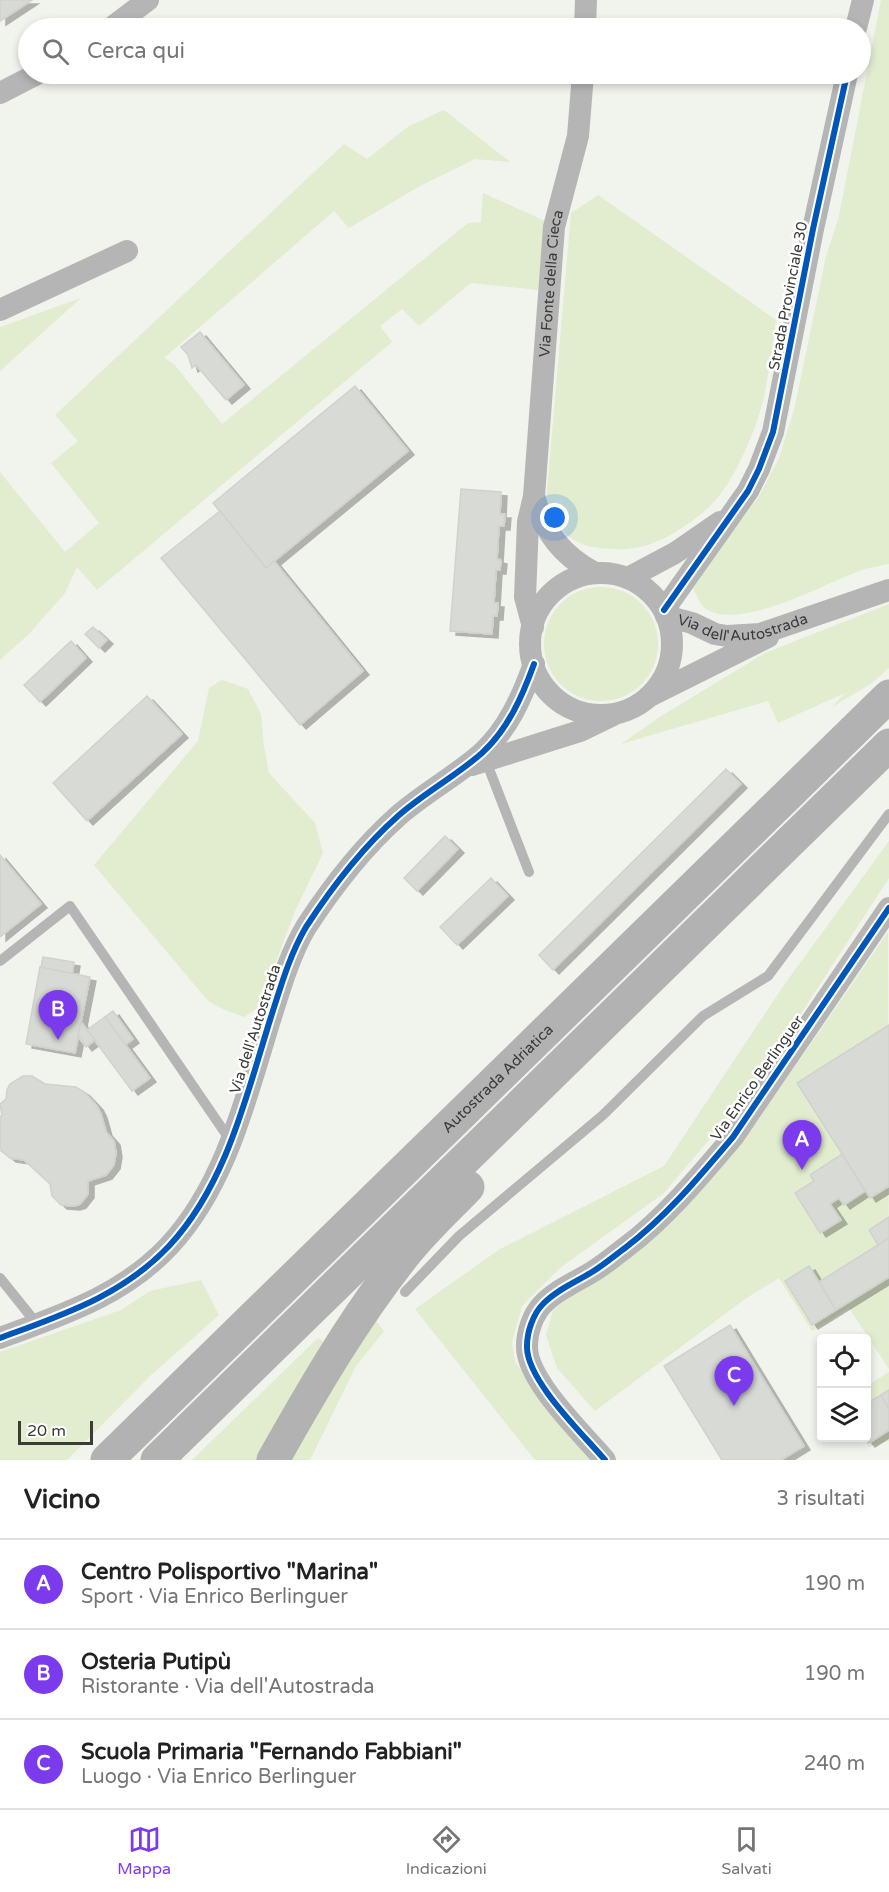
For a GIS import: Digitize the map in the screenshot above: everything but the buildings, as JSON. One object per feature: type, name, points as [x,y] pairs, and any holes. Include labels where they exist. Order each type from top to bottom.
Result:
[{"type":"highway","name":"Autostrada Adriatica","points":[[107,1460],[889,696]]},
{"type":"highway","points":[[157,1460],[889,745]]},
{"type":"highway","points":[[273,1460],[332,1357],[406,1253],[599,1056],[662,967]]},
{"type":"street","points":[[124,18],[148,0]]},
{"type":"street","points":[[585,18],[586,0]]},
{"type":"street","points":[[858,18],[862,0]]},
{"type":"street","points":[[0,93],[18,84]]},
{"type":"street","name":"Via Fonte della Cieca","points":[[533,627],[525,597],[528,522],[534,496],[554,227],[578,136],[582,84]]},
{"type":"street","name":"Strada Provinciale 30","points":[[665,613],[748,491],[759,469],[772,432],[845,84]]},
{"type":"street","points":[[0,310],[127,251]]},
{"type":"street","name":"Via Fonte della Cieca","points":[[534,496],[545,528],[555,542],[580,565],[595,573]]},
{"type":"street","points":[[628,578],[675,553],[731,515]]},
{"type":"street","points":[[606,573],[628,578],[648,591],[665,613],[671,632],[672,650],[664,674],[650,696],[616,713],[590,713],[565,705],[546,687],[534,664],[531,652],[533,627],[537,613],[555,590],[580,576],[606,573]]},
{"type":"street","points":[[798,621],[889,590]]},
{"type":"street","name":"Via dell'Autostrada","points":[[665,613],[715,634],[728,636],[760,634],[798,621]]},
{"type":"street","name":"Via dell'Autostrada","points":[[650,696],[798,621]]},
{"type":"street","name":"Via dell'Autostrada","points":[[0,1338],[104,1297],[145,1268],[169,1245],[191,1218],[206,1195],[231,1140],[279,990],[291,957],[306,928],[345,871],[399,815],[462,769],[500,734],[514,712],[534,664]]},
{"type":"street","name":"Via dell'Autostrada","points":[[462,769],[580,731],[616,713]]},
{"type":"street","name":"Via Enrico Berlinguer","points":[[605,1460],[546,1392],[532,1369],[526,1347],[535,1315],[542,1304],[595,1270],[628,1245],[677,1200],[727,1144],[889,908]]},
{"type":"lane","points":[[486,761],[529,872]]},
{"type":"lane","points":[[405,1292],[459,1236],[603,1114],[702,1016],[768,976],[889,813]]},
{"type":"lane","points":[[0,961],[70,906],[231,1140]]},
{"type":"lane","points":[[0,1278],[37,1324]]},
{"type":"green space","points":[[881,0],[889,0],[889,564],[862,570],[806,594],[760,610],[739,614],[720,614],[705,608],[693,589],[723,543],[758,498],[779,458],[794,410],[826,257],[839,216],[865,84],[871,84],[871,51]]},
{"type":"green space","points":[[444,110],[510,162],[475,159],[420,186],[349,228],[334,211],[164,358],[174,364],[222,424],[468,223],[481,222],[483,193],[545,221],[538,290],[471,283],[419,326],[402,309],[380,326],[392,342],[97,590],[77,567],[65,593],[29,634],[0,660],[0,472],[65,552],[99,523],[51,463],[78,441],[55,415],[344,144],[367,159],[409,126]]},
{"type":"green space","points":[[598,195],[776,320],[761,408],[747,447],[727,484],[711,505],[685,526],[658,541],[627,549],[587,546],[570,538],[557,523],[546,502],[571,213]]},
{"type":"green space","points":[[81,298],[0,371],[0,327]]},
{"type":"green space","points":[[601,587],[623,591],[641,604],[654,622],[658,644],[654,666],[641,684],[623,697],[601,701],[579,697],[561,684],[548,666],[544,644],[548,622],[561,604],[579,591]]},
{"type":"green space","points":[[889,604],[889,668],[872,683],[832,707],[845,693],[778,723],[768,701],[621,744],[658,718],[765,653]]},
{"type":"green space","points":[[222,680],[248,689],[261,714],[269,773],[315,823],[323,853],[295,911],[259,1007],[244,1017],[208,1001],[94,865],[198,741],[209,688]]},
{"type":"green space","points":[[889,841],[889,878],[752,1089],[664,1193],[560,1268],[522,1306],[512,1342],[515,1362],[595,1460],[535,1460],[415,1309],[500,1249],[664,1166],[784,985]]},
{"type":"green space","points":[[888,932],[889,1369],[871,1342],[871,1334],[866,1334],[849,1308],[812,1331],[779,1278],[745,1299],[595,1411],[557,1368],[546,1335],[553,1310],[674,1217],[756,1123]]},
{"type":"green space","points":[[201,1280],[219,1315],[150,1376],[67,1460],[0,1460],[0,1352],[121,1310],[150,1291]]},
{"type":"green space","points":[[371,1315],[384,1331],[356,1366],[310,1460],[283,1460]]},
{"type":"green space","points":[[318,1338],[324,1342],[264,1460],[192,1460]]},
{"type":"green space","points":[[889,1372],[889,1441],[869,1447],[865,1442],[871,1442],[871,1383]]},
{"type":"cycle path","points":[[664,610],[748,491],[773,432],[813,229],[845,84]]},
{"type":"cycle path","points":[[0,1338],[68,1312],[111,1291],[151,1263],[189,1222],[220,1168],[232,1139],[285,973],[306,927],[348,868],[385,828],[491,744],[513,712],[534,664]]},
{"type":"cycle path","points":[[605,1460],[557,1406],[545,1390],[529,1360],[527,1346],[529,1329],[539,1308],[554,1294],[601,1266],[640,1236],[682,1196],[733,1137],[889,908]]},
{"type":"place","name":"Osteria Putipù","points":[[58,1040]]},
{"type":"place","name":"Centro Polisportivo \"Marina\"","points":[[802,1170]]},
{"type":"place","name":"Scuola Primaria \"Fernando Fabbiani\"","points":[[734,1406]]}]
